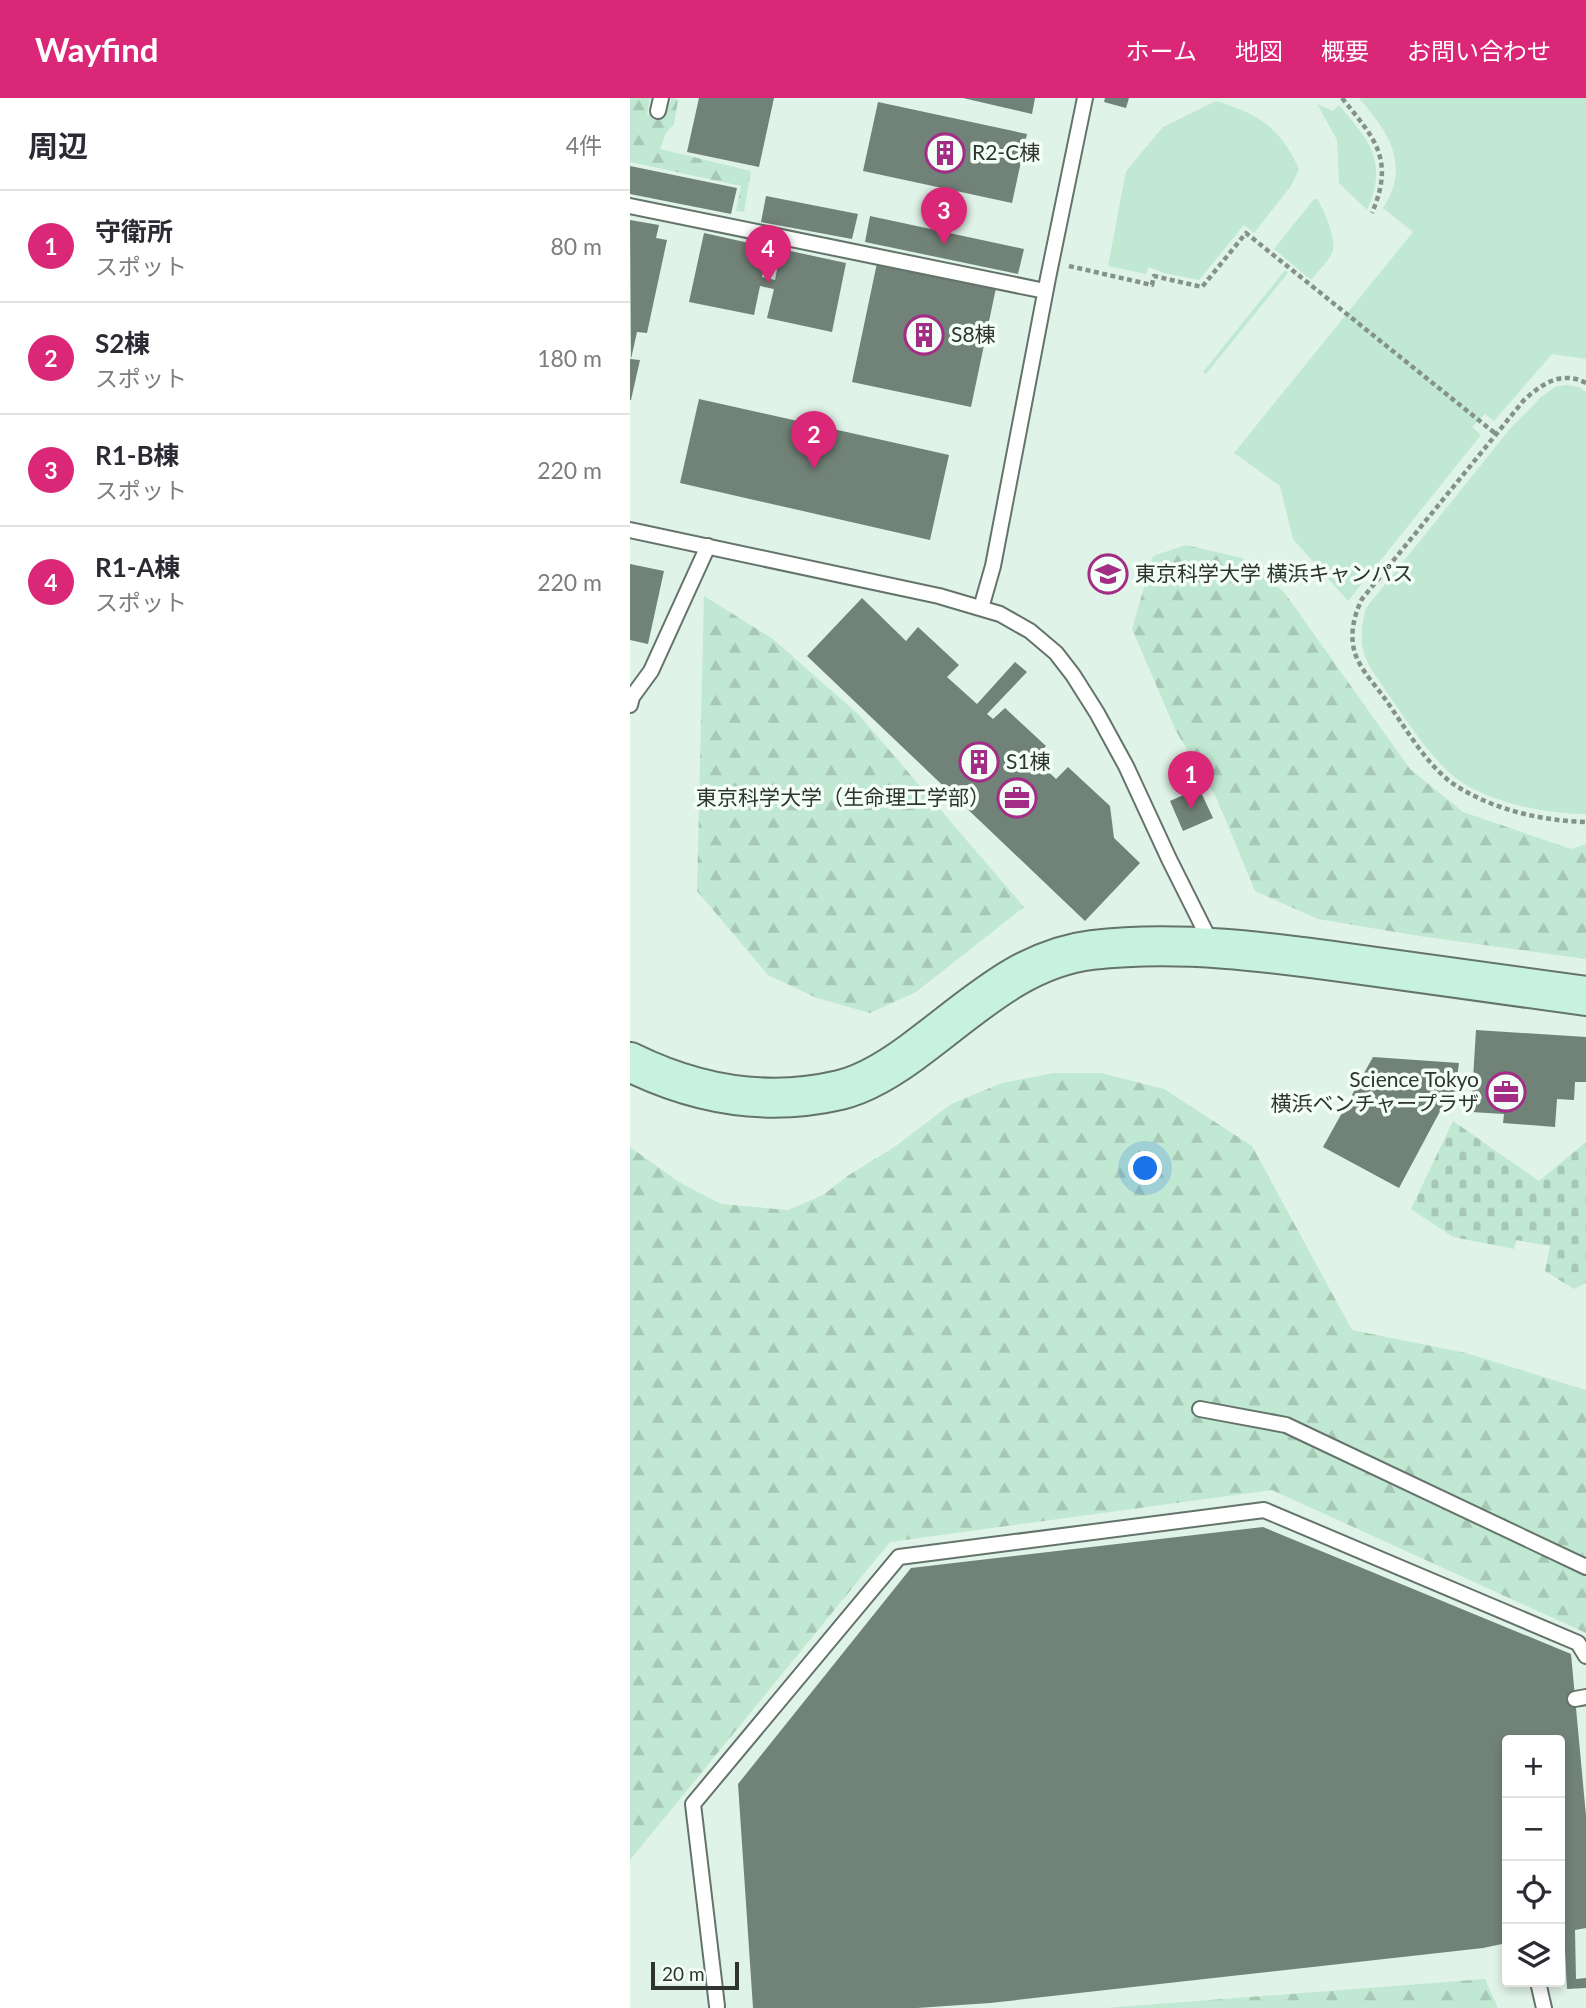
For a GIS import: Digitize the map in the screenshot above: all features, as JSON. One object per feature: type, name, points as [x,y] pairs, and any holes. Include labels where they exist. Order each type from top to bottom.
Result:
[{"type":"street","points":[[630,1062],[663,1078],[697,1089],[732,1095],[768,1099],[841,1090],[867,1080],[920,1047],[1003,983],[1047,960],[1090,950],[1213,947],[1586,996]]},
{"type":"lane","points":[[981,608],[993,566],[1085,98]]},
{"type":"lane","points":[[630,206],[1045,291]]},
{"type":"lane","points":[[630,530],[939,596],[1000,614],[1030,631],[1056,653],[1073,675],[1126,766],[1213,947]]},
{"type":"lane","points":[[630,705],[632,697],[651,671],[708,547]]},
{"type":"lane","points":[[1200,1409],[1286,1425],[1586,1567]]},
{"type":"lane","points":[[717,2006],[694,1804],[899,1557],[1264,1510],[1578,1643],[1586,1656]]},
{"type":"lane","points":[[1539,1987],[1544,2008]]},
{"type":"path","points":[[1342,98],[1368,130],[1382,165],[1381,192],[1372,213]]},
{"type":"path","points":[[1051,262],[1152,285],[1154,275],[1202,287],[1246,233],[1496,434]]},
{"type":"path","points":[[1586,383],[1569,378],[1556,378],[1524,400],[1362,600],[1353,624],[1354,649],[1360,664],[1430,761],[1448,781],[1476,797],[1509,809],[1548,819],[1586,822]]},
{"type":"green space","points":[[630,98],[650,98],[647,114],[659,119],[665,114],[672,98],[678,100],[674,124],[666,133],[660,149],[751,171],[744,212],[736,211],[741,186],[630,162]]},
{"type":"green space","points":[[1359,98],[1586,98],[1586,359],[1552,354],[1494,421],[1485,414],[1472,427],[1481,435],[1348,601],[1293,539],[1280,486],[1234,453],[1413,232],[1383,208],[1395,178],[1393,150],[1379,124]]},
{"type":"green space","points":[[1216,101],[1256,117],[1276,133],[1299,169],[1291,186],[1254,233],[1244,225],[1199,280],[1149,267],[1146,274],[1108,266],[1126,171],[1163,127]]},
{"type":"green space","points":[[1317,104],[1333,111],[1339,105],[1367,141],[1376,165],[1376,178],[1367,210],[1339,183],[1337,140]]},
{"type":"green space","points":[[1314,199],[1317,199],[1326,218],[1332,234],[1333,248],[1328,260],[1311,280],[1274,249]]},
{"type":"green space","points":[[1285,270],[1288,273],[1206,374],[1203,372]]},
{"type":"green space","points":[[1555,387],[1579,387],[1586,392],[1586,814],[1553,812],[1516,805],[1481,793],[1453,776],[1420,740],[1371,669],[1364,654],[1362,640],[1366,608],[1509,430],[1541,397]]},
{"type":"green space","points":[[1186,545],[1242,558],[1284,592],[1410,769],[1463,812],[1571,849],[1586,844],[1586,959],[1318,919],[1255,891],[1217,799],[1176,731],[1132,629],[1153,556]]},
{"type":"green space","points":[[704,596],[773,639],[859,715],[1024,907],[916,992],[870,1013],[817,998],[768,975],[697,891]]},
{"type":"green space","points":[[1054,1073],[1101,1073],[1164,1089],[1252,1146],[1352,1330],[1466,1353],[1586,1390],[1586,1633],[1272,1490],[890,1542],[630,1860],[630,1147],[679,1182],[721,1204],[788,1210],[823,1195],[849,1175],[896,1146],[951,1104],[1002,1083]]},
{"type":"green space","points":[[1453,1121],[1539,1181],[1586,1142],[1586,1283],[1574,1289],[1545,1271],[1550,1246],[1516,1240],[1514,1249],[1453,1237],[1411,1209]]},
{"type":"green space","points":[[1485,1979],[1498,2008],[1105,2008]]},
{"type":"building","points":[[699,98],[774,98],[759,167],[687,152]]},
{"type":"building","points":[[963,98],[1035,98],[1032,114]]},
{"type":"building","points":[[1105,98],[1129,98],[1126,108],[1104,102]]},
{"type":"building","name":"R2-C棟","points":[[878,102],[1027,134],[1012,203],[863,171]]},
{"type":"building","points":[[630,166],[737,188],[731,214],[630,194]]},
{"type":"building","points":[[766,196],[858,214],[852,239],[761,222]]},
{"type":"building","points":[[870,216],[1024,249],[1018,274],[865,242]]},
{"type":"building","points":[[630,220],[659,225],[656,238],[667,240],[647,333],[637,332],[631,359]]},
{"type":"building","points":[[704,233],[768,247],[762,277],[775,280],[781,249],[846,263],[832,332],[767,318],[774,289],[760,286],[754,315],[689,302]]},
{"type":"building","name":"S8棟","points":[[877,263],[996,288],[971,407],[852,382]]},
{"type":"building","points":[[630,359],[640,360],[631,400],[630,400]]},
{"type":"building","points":[[699,399],[949,455],[930,540],[680,483]]},
{"type":"building","points":[[630,564],[664,571],[648,644],[630,640]]},
{"type":"building","name":"S1棟","points":[[862,598],[906,641],[918,627],[959,665],[947,677],[977,704],[1015,662],[1027,672],[987,714],[993,719],[1005,708],[1046,746],[1034,758],[1056,779],[1068,767],[1110,806],[1114,838],[1140,863],[1085,921],[807,656]]},
{"type":"building","points":[[1199,788],[1213,818],[1183,831],[1170,801]]},
{"type":"building","points":[[1476,1030],[1586,1037],[1586,1082],[1575,1082],[1574,1100],[1557,1099],[1555,1127],[1503,1123],[1504,1114],[1471,1112]]},
{"type":"building","points":[[1373,1057],[1459,1063],[1454,1100],[1445,1102],[1399,1188],[1323,1147]]},
{"type":"building","points":[[1263,1527],[1571,1654],[1586,1816],[1586,1928],[1575,1930],[1576,1979],[1586,1978],[1586,1988],[1567,1989],[1565,1735],[1502,1735],[1502,1944],[990,2003],[917,2008],[753,2008],[738,1784],[911,1568]]},
{"type":"place","name":"R2-C棟","points":[[945,153]]},
{"type":"place","name":"R1-B棟","points":[[944,245]]},
{"type":"place","name":"R1-A棟","points":[[768,283]]},
{"type":"place","name":"S8棟","points":[[924,335]]},
{"type":"place","name":"S2棟","points":[[814,469]]},
{"type":"place","name":"東京科学大学 横浜キャンパス","points":[[1108,574]]},
{"type":"place","name":"S1棟","points":[[979,762]]},
{"type":"place","name":"東京科学大学（生命理工学部）","points":[[1017,798]]},
{"type":"place","name":"守衛所","points":[[1191,809]]},
{"type":"place","name":"Science Tokyo 横浜ベンチャープラザ","points":[[1506,1092]]}]
